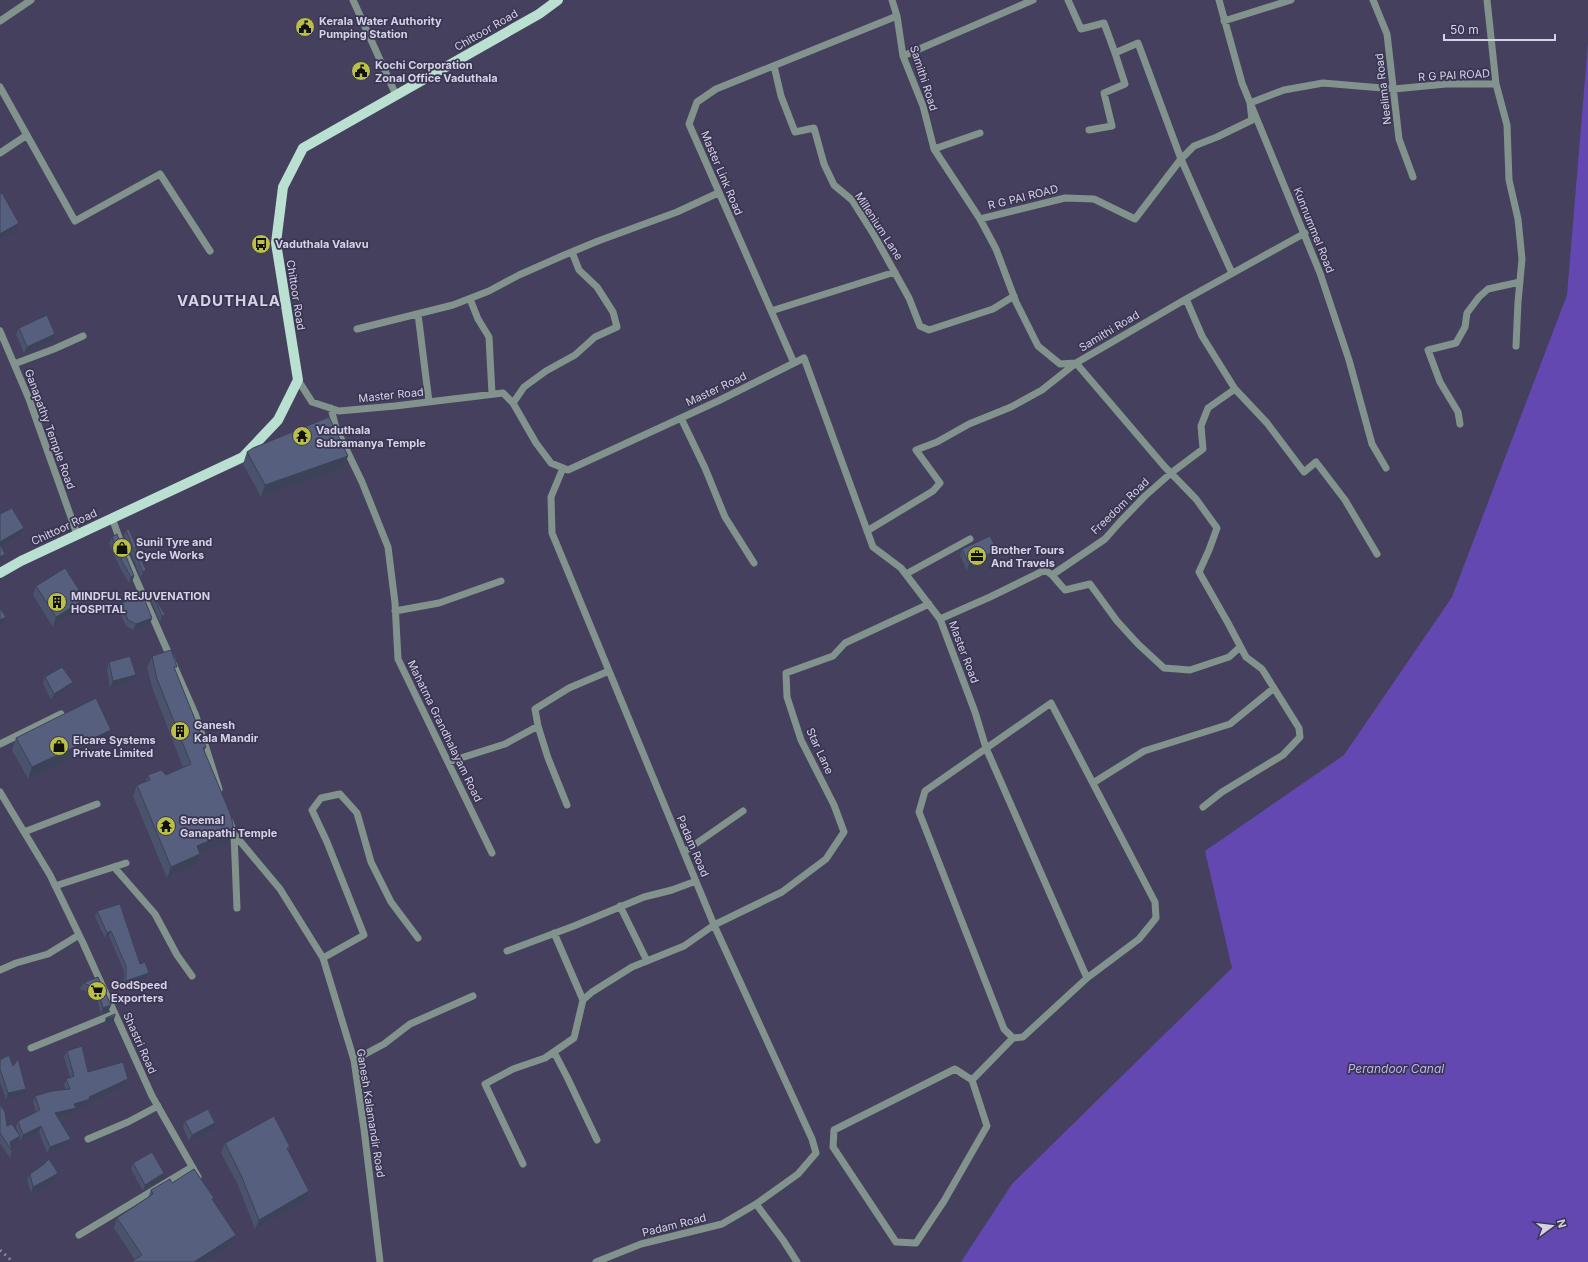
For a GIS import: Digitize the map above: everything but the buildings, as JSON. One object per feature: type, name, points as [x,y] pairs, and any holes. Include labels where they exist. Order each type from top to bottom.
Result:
[{"type":"main road","name":"Chittoor Road","points":[[0,573],[21,560],[243,457],[278,420],[298,380],[276,243],[283,188],[303,148],[539,14],[558,0]]},
{"type":"street","points":[[0,20],[31,0]]},
{"type":"street","points":[[352,0],[396,96]]},
{"type":"street","name":"Samithi Road","points":[[892,0],[897,16],[903,56],[923,106],[934,149],[980,219],[996,249],[1014,296],[1038,346],[1060,364],[1076,364],[1186,299],[1305,232]]},
{"type":"street","points":[[903,56],[1033,0]]},
{"type":"street","points":[[1068,0],[1081,29],[1104,23],[1125,84],[1104,94],[1112,126],[1089,130]]},
{"type":"street","name":"Kunnummel Road","points":[[1218,0],[1242,83],[1305,232],[1320,272],[1349,360],[1372,444],[1386,468]]},
{"type":"street","points":[[1224,21],[1291,0]]},
{"type":"street","name":"Neelima Road","points":[[1372,0],[1387,34],[1400,139],[1413,177]]},
{"type":"street","points":[[1487,0],[1496,84]]},
{"type":"street","name":"Master Link Road","points":[[794,363],[718,193],[689,124],[697,102],[716,89],[897,16]]},
{"type":"street","points":[[1115,53],[1138,43],[1182,159],[1232,273]]},
{"type":"street","name":"Millenium Lane","points":[[774,66],[782,96],[795,132],[814,128],[824,164],[834,185],[852,200],[874,235],[909,298],[920,326],[929,330],[993,309],[1014,296]]},
{"type":"street","name":"R G PAI ROAD","points":[[980,219],[1065,198],[1094,199],[1135,219],[1194,146],[1252,120],[1250,103],[1284,90],[1323,83],[1394,89],[1446,84],[1496,84],[1507,125],[1509,180],[1518,219],[1522,259],[1516,346]]},
{"type":"street","points":[[0,87],[75,221],[160,174],[210,251]]},
{"type":"street","points":[[934,149],[980,133]]},
{"type":"street","points":[[0,153],[27,135]]},
{"type":"street","points":[[358,329],[418,314],[489,292],[519,275],[572,252],[677,212],[718,193]]},
{"type":"street","points":[[513,403],[524,387],[546,371],[575,355],[595,337],[617,327],[613,312],[597,287],[579,270],[572,252]]},
{"type":"street","points":[[771,311],[895,272]]},
{"type":"street","points":[[1460,424],[1458,412],[1440,382],[1428,350],[1456,343],[1465,327],[1467,313],[1488,288],[1520,282]]},
{"type":"street","points":[[470,298],[478,319],[489,338],[492,394]]},
{"type":"street","points":[[1186,299],[1202,336],[1236,389],[1266,423],[1304,472],[1316,462],[1345,500],[1377,554]]},
{"type":"street","points":[[418,314],[429,402]]},
{"type":"street","name":"Ganapathy Temple Road","points":[[0,331],[29,399],[77,534]]},
{"type":"street","points":[[14,364],[83,336]]},
{"type":"street","name":"Master Road","points":[[298,380],[312,402],[339,411],[503,393],[513,403],[536,443],[551,463],[568,470],[681,418],[804,358],[873,547],[901,568],[940,619],[975,712],[986,748],[1087,978]]},
{"type":"street","points":[[867,531],[933,491],[940,483],[916,450],[937,442],[969,424],[1010,407],[1042,390],[1076,364],[1171,473],[1196,499],[1217,528],[1199,572],[1246,658],[1262,669],[1299,728],[1300,737],[1283,755],[1222,792],[1204,807]]},
{"type":"street","name":"Freedom Road","points":[[1052,575],[1105,539],[1119,523],[1171,473],[1203,449],[1201,426],[1208,408],[1236,389]]},
{"type":"street","name":"Mahatma Grandhalayam Road","points":[[331,408],[336,428],[362,482],[388,547],[395,611],[398,659],[492,854]]},
{"type":"street","points":[[681,418],[705,468],[725,517],[754,563]]},
{"type":"street","name":"Padam Road","points":[[563,468],[551,497],[552,533],[714,925],[812,1140],[816,1153],[798,1174],[756,1204],[722,1224],[641,1244],[596,1262]]},
{"type":"street","points":[[112,518],[125,554],[196,716],[222,799]]},
{"type":"street","points":[[906,574],[970,539]]},
{"type":"street","points":[[940,619],[990,597],[1045,570],[1052,575],[1065,590],[1090,584],[1118,621],[1138,644],[1164,668],[1190,670],[1229,657],[1240,647]]},
{"type":"street","points":[[395,611],[439,603],[501,581]]},
{"type":"street","name":"Star Lane","points":[[714,925],[782,892],[826,859],[844,832],[834,805],[801,740],[787,697],[786,673],[833,656],[845,643],[929,604]]},
{"type":"street","points":[[567,805],[548,758],[538,726],[535,709],[569,688],[609,671]]},
{"type":"street","points":[[1093,783],[1144,751],[1230,724],[1274,688]]},
{"type":"street","points":[[972,1080],[1013,1038],[1023,1037],[1087,978],[1139,939],[1156,918],[1155,902],[1051,703],[925,791],[919,812],[1004,1029],[1013,1038]]},
{"type":"street","points":[[0,744],[61,714]]},
{"type":"street","points":[[448,762],[505,744],[538,726]]},
{"type":"street","name":"Shastri Road","points":[[0,792],[55,886],[158,1106],[200,1181]]},
{"type":"street","points":[[323,958],[364,935],[327,842],[312,810],[321,798],[340,794],[357,813],[371,862],[391,902],[418,938]]},
{"type":"street","points":[[24,832],[97,804]]},
{"type":"street","points":[[684,852],[743,811]]},
{"type":"street","name":"Ganesh Kalamandir Road","points":[[227,813],[234,834],[280,889],[323,958],[354,1060],[380,1262]]},
{"type":"street","points":[[234,834],[238,908]]},
{"type":"street","points":[[55,886],[126,863]]},
{"type":"street","points":[[114,867],[155,914],[177,955],[192,976]]},
{"type":"street","points":[[507,951],[644,897],[672,890],[696,881]]},
{"type":"street","points":[[620,906],[647,961]]},
{"type":"street","points":[[523,1164],[485,1084],[513,1069],[545,1058],[574,1038],[584,1000],[592,992],[632,967],[684,946],[714,925]]},
{"type":"street","points":[[554,933],[584,1000]]},
{"type":"street","points":[[0,970],[16,963],[48,954],[79,935]]},
{"type":"street","points":[[354,1060],[384,1044],[410,1024],[473,996]]},
{"type":"street","points":[[31,1048],[115,1014]]},
{"type":"street","points":[[554,1052],[568,1077],[597,1140]]},
{"type":"street","points":[[955,1069],[972,1080],[987,1126],[944,1201],[916,1243],[896,1242],[833,1147],[834,1130],[955,1069]]},
{"type":"street","points":[[88,1139],[128,1122],[158,1106]]},
{"type":"street","points":[[79,1235],[192,1167]]},
{"type":"street","points":[[756,1204],[783,1240],[797,1262]]},
{"type":"water","name":"Perandoor Canal","points":[[1588,43],[1588,1262],[961,1262],[1012,1184],[1232,968],[1205,851],[1344,755],[1452,597],[1567,295]]},
{"type":"railway","points":[[0,1250],[13,1262]]},
{"type":"place","name":"Kerala Water Authority Pumping Station","points":[[305,27]]},
{"type":"place","name":"Kochi Corporation Zonal Office Vaduthala","points":[[361,71]]},
{"type":"place","name":"Vaduthala Valavu","points":[[261,244]]},
{"type":"place","name":"Vaduthala Subramanya Temple","points":[[302,436]]},
{"type":"place","name":"Sunil Tyre and Cycle Works","points":[[122,548]]},
{"type":"place","name":"Brother Tours And Travels","points":[[977,556]]},
{"type":"place","name":"MINDFUL REJUVENATION HOSPITAL","points":[[57,602]]},
{"type":"place","name":"Ganesh Kala Mandir","points":[[180,731]]},
{"type":"place","name":"Elcare Systems Private Limited","points":[[59,746]]},
{"type":"place","name":"Sreemal Ganapathi Temple","points":[[166,826]]},
{"type":"place","name":"GodSpeed Exporters","points":[[97,991]]},
{"type":"district","name":"VADUTHALA","points":[[229,301]]}]
